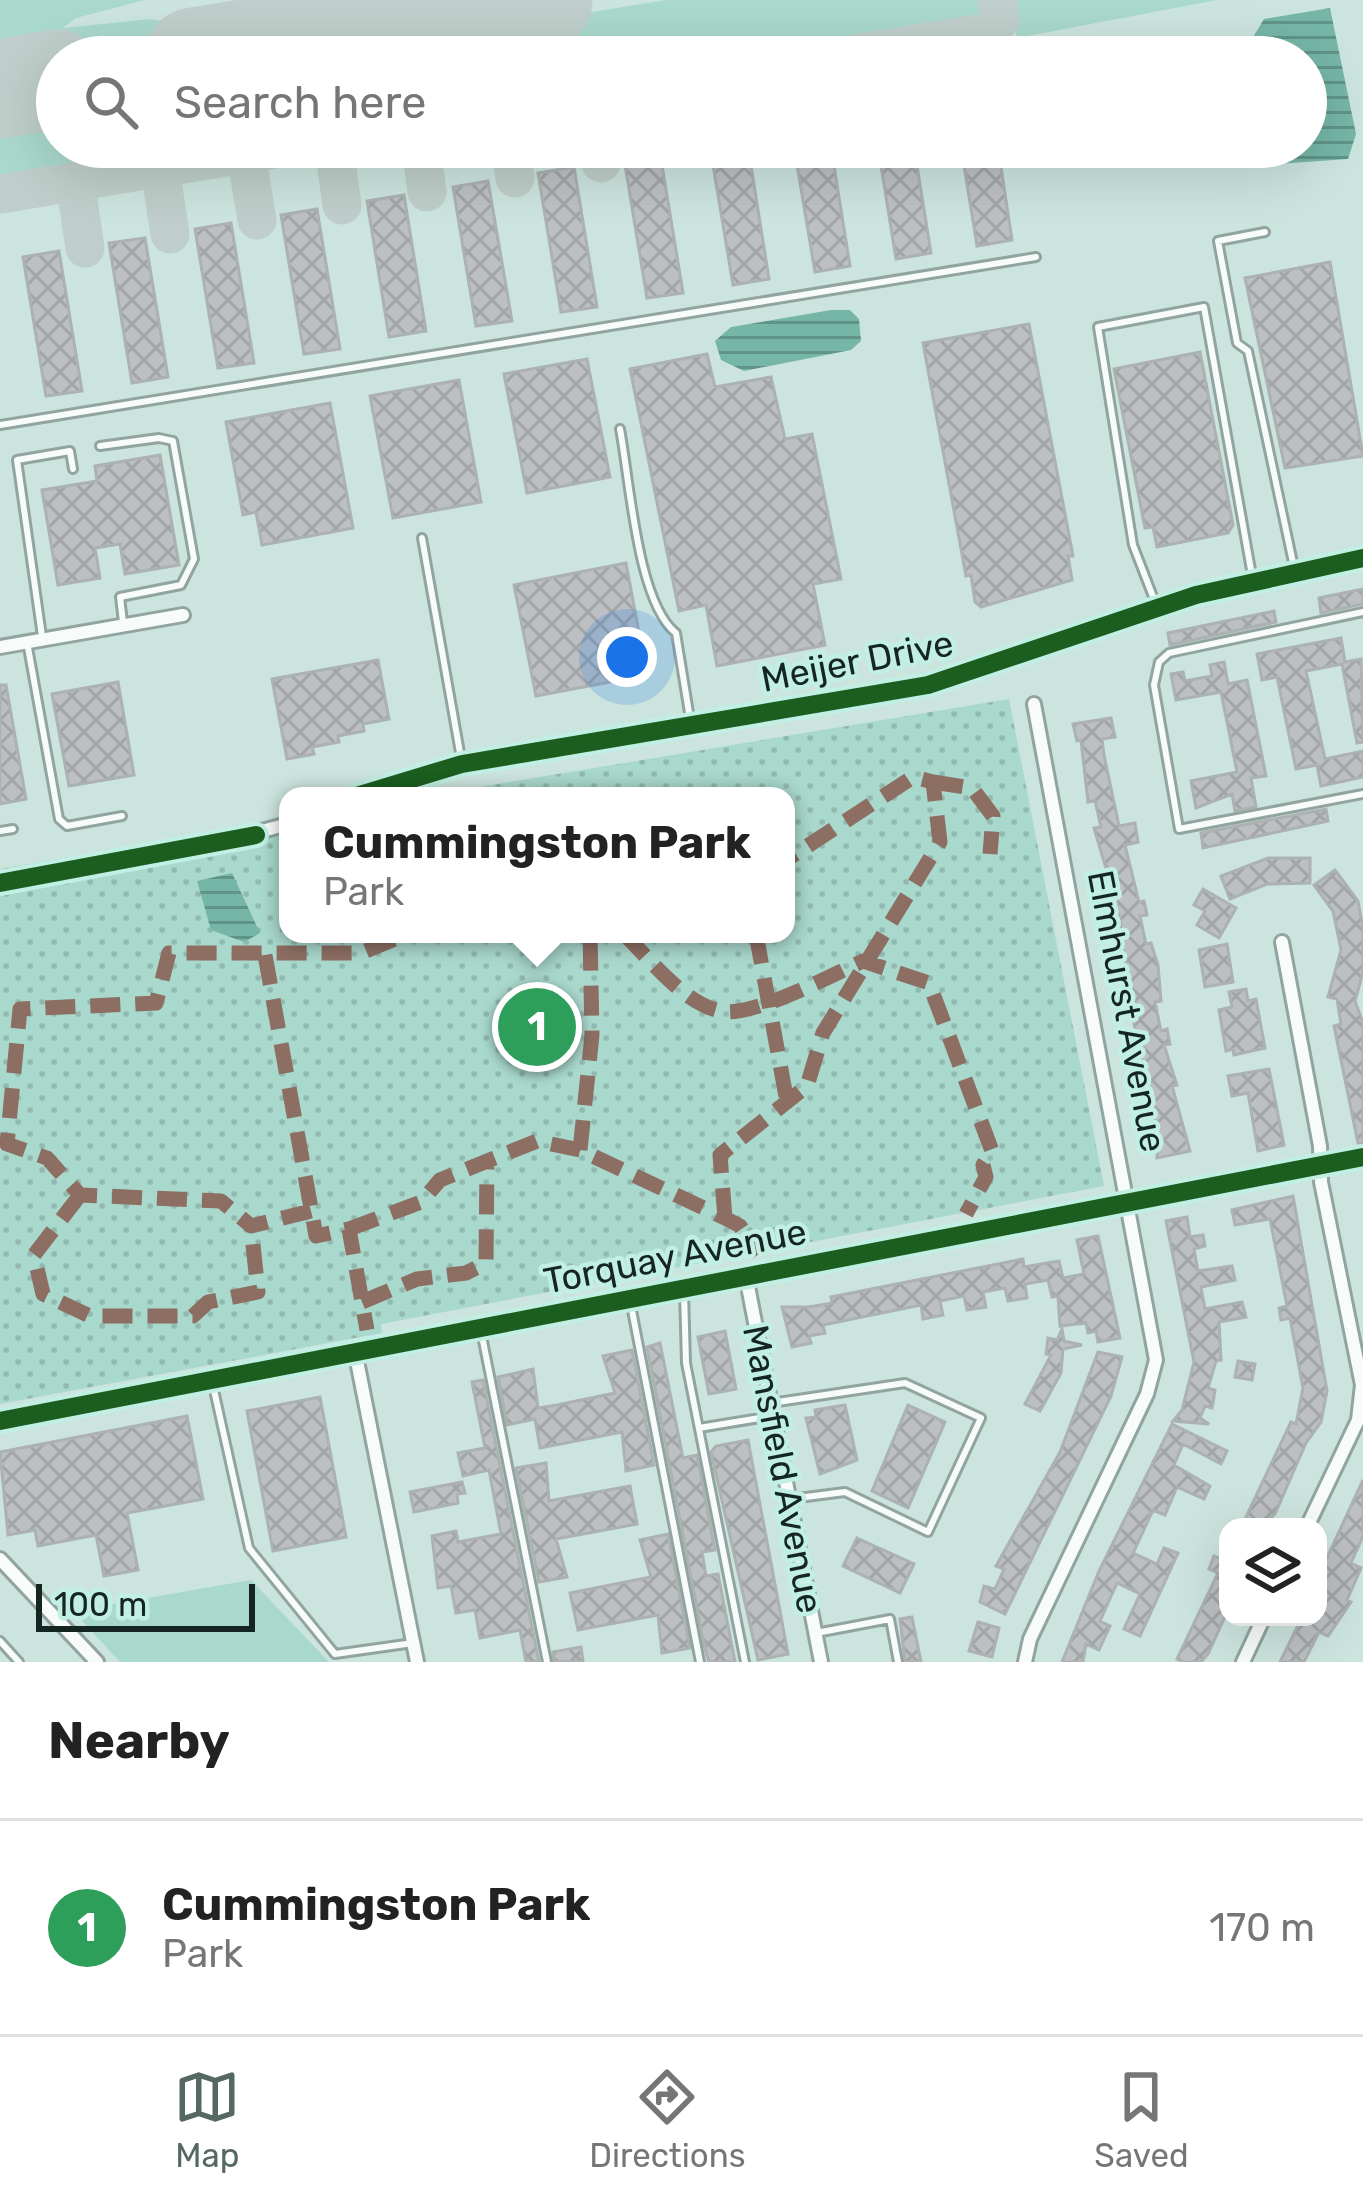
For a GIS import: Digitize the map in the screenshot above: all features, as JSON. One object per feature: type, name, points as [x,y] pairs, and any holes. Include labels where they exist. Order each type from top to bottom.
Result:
[{"type":"street","name":"Meijer Drive","points":[[386,787],[462,764],[928,685],[1157,607],[1363,557]]},
{"type":"street","points":[[0,647],[183,615]]},
{"type":"street","name":"Elmhurst Avenue","points":[[1024,1662],[1030,1639],[1155,1376],[1155,1342],[1034,704]]},
{"type":"street","points":[[0,883],[188,850],[279,826]]},
{"type":"street","points":[[1282,942],[1362,1396],[1358,1420],[1311,1518]]},
{"type":"street","name":"Torquay Avenue","points":[[0,1420],[1363,1157]]},
{"type":"street","name":"Mansfield Avenue","points":[[746,1276],[821,1662]]},
{"type":"street","points":[[356,1351],[417,1662]]},
{"type":"street","points":[[1,1563],[97,1662]]},
{"type":"street","points":[[1243,1662],[1260,1626]]},
{"type":"lane","points":[[1265,232],[1218,241],[1237,343],[1248,351],[1295,572]]},
{"type":"lane","points":[[0,425],[1036,256]]},
{"type":"lane","points":[[1157,607],[1133,545],[1098,327],[1204,307],[1253,582]]},
{"type":"lane","points":[[620,429],[650,591],[658,620],[676,633],[691,725]]},
{"type":"lane","points":[[100,446],[159,438],[173,441],[194,560],[181,585],[120,597],[124,626]]},
{"type":"lane","points":[[42,640],[17,460],[70,452],[73,469]]},
{"type":"lane","points":[[422,538],[462,764]]},
{"type":"lane","points":[[1363,612],[1161,658],[1154,679],[1179,829],[1363,794]]},
{"type":"lane","points":[[27,642],[58,819],[67,826],[122,817]]},
{"type":"lane","points":[[0,831],[14,829]]},
{"type":"lane","points":[[684,1288],[686,1363],[745,1662]]},
{"type":"lane","points":[[630,1299],[700,1662]]},
{"type":"lane","points":[[481,1328],[547,1662]]},
{"type":"lane","points":[[212,1381],[250,1548],[335,1654],[413,1643]]},
{"type":"lane","points":[[699,1428],[904,1383],[981,1418],[928,1532],[845,1492],[790,1499]]},
{"type":"lane","points":[[816,1633],[890,1619],[898,1662]]},
{"type":"lane","points":[[0,1641],[20,1662]]},
{"type":"shaded area","points":[[0,0],[145,0],[76,18],[63,28],[150,19],[166,22],[256,0],[391,0],[171,36],[36,36],[36,58],[0,64]]},
{"type":"shaded area","points":[[666,0],[986,0],[987,18],[893,36],[445,36]]},
{"type":"shaded area","points":[[1010,0],[1217,0],[1028,36],[1017,36]]},
{"type":"shaded area","points":[[1330,8],[1356,134],[1348,159],[1327,160],[1327,36],[1254,36],[1264,19]]},
{"type":"shaded area","points":[[36,103],[36,168],[92,168],[0,185],[0,109]]},
{"type":"shaded area","points":[[850,310],[859,319],[861,341],[851,350],[744,371],[721,360],[715,341],[731,327]]},
{"type":"shaded area","points":[[1009,699],[1104,1186],[381,1324],[382,1333],[0,1404],[0,869],[279,821],[279,943],[795,943],[795,787],[480,787]]},
{"type":"shaded area","points":[[232,873],[260,933],[244,942],[211,930],[197,881]]},
{"type":"shaded area","points":[[251,1580],[329,1662],[120,1662],[73,1611]]},
{"type":"building","points":[[574,168],[597,307],[561,312],[538,173]]},
{"type":"building","points":[[625,168],[662,168],[683,293],[647,298]]},
{"type":"building","points":[[714,168],[751,168],[769,279],[733,285]]},
{"type":"building","points":[[798,168],[834,168],[850,266],[815,272]]},
{"type":"building","points":[[881,168],[917,168],[931,253],[896,259]]},
{"type":"building","points":[[964,168],[1001,168],[1012,240],[977,246]]},
{"type":"building","points":[[488,181],[512,321],[476,326],[453,187]]},
{"type":"building","points":[[404,195],[426,331],[389,337],[367,201]]},
{"type":"building","points":[[317,209],[340,349],[304,354],[281,215]]},
{"type":"building","points":[[231,223],[254,363],[218,368],[195,229]]},
{"type":"building","points":[[145,238],[168,377],[132,383],[109,243]]},
{"type":"building","points":[[59,251],[82,391],[46,396],[23,257]]},
{"type":"building","points":[[1330,262],[1363,456],[1285,468],[1245,278]]},
{"type":"building","points":[[1029,324],[1073,556],[1068,556],[1072,580],[981,607],[975,602],[971,575],[966,576],[923,343]]},
{"type":"building","points":[[1200,352],[1233,525],[1228,533],[1157,547],[1153,527],[1145,528],[1114,369]]},
{"type":"building","points":[[707,354],[715,387],[771,377],[785,439],[812,434],[841,579],[813,584],[825,645],[717,666],[706,605],[679,611],[630,369]]},
{"type":"building","points":[[587,359],[610,477],[527,493],[504,374]]},
{"type":"building","points":[[459,380],[481,502],[393,518],[370,396]]},
{"type":"building","points":[[330,403],[353,528],[262,545],[256,512],[243,515],[226,422]]},
{"type":"building","points":[[160,455],[179,565],[125,574],[120,544],[95,548],[100,578],[58,585],[42,490],[97,481],[95,466]]},
{"type":"building","points":[[626,563],[647,675],[536,696],[514,585]]},
{"type":"building","points":[[1363,589],[1363,604],[1321,613],[1319,598]]},
{"type":"building","points":[[1274,611],[1276,622],[1170,645],[1168,633]]},
{"type":"building","points":[[1341,638],[1345,662],[1361,659],[1363,742],[1357,743],[1342,664],[1306,671],[1325,759],[1363,751],[1363,777],[1321,786],[1317,765],[1296,769],[1277,677],[1262,680],[1257,654]]},
{"type":"building","points":[[378,660],[389,719],[363,724],[364,731],[338,736],[339,742],[312,747],[314,754],[287,759],[272,679]]},
{"type":"building","points":[[1224,662],[1228,684],[1247,680],[1266,776],[1251,778],[1256,807],[1235,811],[1232,794],[1196,808],[1191,781],[1237,772],[1221,692],[1176,700],[1171,674],[1183,672],[1185,681],[1212,676],[1210,665]]},
{"type":"building","points":[[118,682],[134,775],[69,786],[52,694]]},
{"type":"building","points":[[0,685],[6,685],[26,799],[0,804]]},
{"type":"building","points":[[1111,718],[1115,737],[1102,739],[1104,755],[1119,826],[1135,823],[1138,842],[1125,845],[1139,902],[1144,901],[1147,915],[1140,916],[1146,944],[1151,943],[1158,965],[1161,1001],[1155,1002],[1161,1031],[1167,1029],[1170,1044],[1164,1045],[1190,1151],[1157,1158],[1158,1133],[1122,969],[1127,968],[1122,941],[1115,943],[1112,927],[1121,925],[1115,897],[1108,898],[1105,883],[1110,882],[1094,828],[1101,827],[1095,801],[1088,802],[1081,740],[1077,741],[1073,724]]},
{"type":"building","points":[[1326,809],[1328,821],[1203,848],[1201,833]]},
{"type":"building","points":[[1268,858],[1310,858],[1310,883],[1267,884],[1230,899],[1221,876]]},
{"type":"building","points":[[1335,870],[1358,901],[1363,928],[1363,972],[1355,1001],[1363,1023],[1363,1143],[1358,1143],[1334,1026],[1341,1024],[1337,999],[1328,997],[1341,950],[1333,911],[1314,885]]},
{"type":"building","points":[[1203,889],[1236,908],[1219,938],[1197,925],[1205,911],[1194,905]]},
{"type":"building","points":[[1227,944],[1233,982],[1205,987],[1199,950]]},
{"type":"building","points":[[1246,989],[1248,1001],[1256,999],[1265,1048],[1234,1055],[1233,1049],[1226,1051],[1219,1010],[1232,1007],[1229,992]]},
{"type":"building","points":[[1269,1069],[1284,1145],[1258,1151],[1248,1093],[1232,1096],[1228,1076]]},
{"type":"building","points":[[1293,1196],[1327,1391],[1321,1422],[1306,1443],[1271,1518],[1245,1518],[1291,1422],[1296,1424],[1303,1388],[1290,1318],[1281,1320],[1279,1308],[1287,1306],[1270,1219],[1235,1225],[1232,1210]]},
{"type":"building","points":[[1187,1217],[1190,1237],[1203,1235],[1205,1246],[1194,1249],[1198,1271],[1232,1266],[1235,1280],[1201,1287],[1205,1309],[1242,1302],[1246,1317],[1219,1322],[1221,1360],[1216,1361],[1208,1388],[1215,1390],[1212,1408],[1205,1406],[1200,1418],[1209,1424],[1173,1421],[1182,1410],[1194,1362],[1166,1221]]},
{"type":"building","points":[[1098,1236],[1120,1338],[1098,1342],[1096,1331],[1088,1333],[1086,1323],[1060,1326],[1058,1296],[1052,1297],[1048,1280],[1025,1284],[1027,1298],[1008,1301],[1005,1288],[983,1292],[986,1307],[967,1310],[964,1296],[940,1301],[943,1315],[923,1319],[921,1305],[823,1325],[825,1333],[809,1336],[811,1343],[792,1347],[782,1307],[832,1303],[831,1297],[1023,1259],[1024,1267],[1059,1261],[1063,1278],[1084,1274],[1077,1240]]},
{"type":"building","points":[[1062,1329],[1064,1341],[1082,1345],[1063,1349],[1061,1373],[1040,1411],[1025,1404],[1051,1355],[1046,1354],[1048,1338],[1057,1340]]},
{"type":"building","points":[[725,1331],[736,1389],[709,1394],[698,1337]]},
{"type":"building","points":[[660,1343],[683,1458],[697,1455],[715,1550],[702,1552],[706,1576],[718,1574],[735,1662],[709,1662],[704,1645],[647,1347]]},
{"type":"building","points":[[632,1350],[654,1465],[626,1471],[622,1432],[540,1448],[535,1419],[507,1425],[498,1377],[533,1369],[538,1408],[557,1405],[615,1393],[603,1356]]},
{"type":"building","points":[[1098,1352],[1122,1357],[1111,1396],[1005,1614],[980,1602],[984,1586],[995,1589],[1004,1569],[996,1566],[1060,1452]]},
{"type":"building","points":[[1238,1361],[1255,1364],[1252,1380],[1235,1377]]},
{"type":"building","points":[[483,1380],[539,1662],[526,1662],[520,1630],[480,1638],[475,1610],[456,1613],[451,1586],[438,1588],[432,1536],[456,1531],[458,1542],[501,1534],[489,1470],[463,1476],[458,1453],[485,1448],[472,1382]]},
{"type":"building","points":[[320,1397],[346,1537],[273,1551],[247,1411]]},
{"type":"building","points":[[845,1405],[857,1460],[820,1474],[806,1418],[816,1417],[815,1410]]},
{"type":"building","points":[[908,1405],[945,1422],[908,1508],[872,1491]]},
{"type":"building","points":[[187,1416],[203,1499],[127,1513],[138,1570],[104,1576],[96,1535],[38,1546],[35,1530],[8,1535],[0,1452]]},
{"type":"building","points":[[1172,1424],[1227,1451],[1221,1464],[1183,1444],[1174,1465],[1210,1486],[1204,1499],[1177,1487],[1165,1515],[1153,1510],[1133,1553],[1157,1564],[1164,1548],[1178,1553],[1140,1636],[1124,1629],[1140,1594],[1117,1583],[1100,1621],[1110,1626],[1099,1650],[1086,1644],[1083,1662],[1062,1662],[1099,1571]]},
{"type":"building","points":[[748,1440],[788,1654],[758,1660],[711,1452],[716,1446]]},
{"type":"building","points":[[546,1463],[549,1501],[630,1486],[637,1524],[556,1539],[567,1577],[539,1582],[516,1468]]},
{"type":"building","points":[[1363,1480],[1363,1536],[1351,1563],[1361,1568],[1347,1600],[1351,1602],[1328,1636],[1319,1632],[1304,1662],[1280,1662],[1298,1626],[1327,1626],[1327,1558]]},
{"type":"building","points":[[462,1482],[465,1493],[457,1494],[458,1503],[414,1512],[410,1492]]},
{"type":"building","points":[[668,1534],[690,1648],[662,1653],[658,1615],[578,1630],[570,1593],[651,1577],[640,1540]]},
{"type":"building","points":[[857,1538],[914,1564],[900,1593],[843,1566]]},
{"type":"building","points":[[1214,1556],[1219,1558],[1221,1626],[1201,1662],[1183,1662],[1177,1659],[1218,1573],[1209,1569]]},
{"type":"building","points":[[912,1617],[921,1662],[905,1662],[900,1619]]},
{"type":"building","points":[[978,1622],[999,1628],[992,1657],[969,1651]]},
{"type":"building","points":[[581,1647],[583,1661],[554,1662],[553,1652]]},
{"type":"taxiway","points":[[966,36],[990,32],[1000,20],[997,0]]},
{"type":"taxiway","points":[[0,194],[159,168]]},
{"type":"taxiway","points":[[160,168],[170,234]]},
{"type":"taxiway","points":[[248,168],[257,220]]},
{"type":"taxiway","points":[[337,168],[342,205]]},
{"type":"taxiway","points":[[424,168],[427,192]]},
{"type":"taxiway","points":[[513,168],[515,178]]},
{"type":"taxiway","points":[[75,181],[85,248]]},
{"type":"runway","points":[[323,36],[543,0]]},
{"type":"runway","points":[[0,89],[36,83]]},
{"type":"marked path","points":[[725,1218],[720,1155],[807,1086],[823,1033],[940,842],[933,782],[913,777],[795,854]]},
{"type":"marked path","points":[[933,782],[972,788],[993,816],[990,854]]},
{"type":"marked path","points":[[311,1211],[251,1226],[221,1201],[80,1195],[47,1158],[7,1144],[20,1009],[156,1003],[169,953],[361,953],[385,943]]},
{"type":"marked path","points":[[580,1150],[592,1035],[590,943]]},
{"type":"marked path","points":[[633,943],[680,990],[720,1011],[771,1002],[863,961],[929,983],[992,1151],[983,1165],[986,1177],[966,1214]]},
{"type":"marked path","points":[[758,943],[787,1102]]},
{"type":"marked path","points":[[265,955],[316,1236],[349,1229],[367,1330]]},
{"type":"marked path","points":[[349,1229],[421,1202],[440,1180],[537,1141],[580,1150],[725,1218],[740,1226],[759,1254]]},
{"type":"marked path","points":[[362,1302],[417,1279],[466,1273],[486,1263],[487,1161]]},
{"type":"marked path","points":[[80,1195],[34,1255],[43,1294],[90,1316],[193,1316],[208,1302],[258,1292],[251,1226]]},
{"type":"cycle path","points":[[386,787],[462,764],[928,685],[1196,595],[1363,558]]},
{"type":"cycle path","points":[[0,883],[256,835]]},
{"type":"cycle path","points":[[0,1421],[1363,1157]]},
{"type":"place","name":"Cummingston Park","points":[[537,1027]]}]
